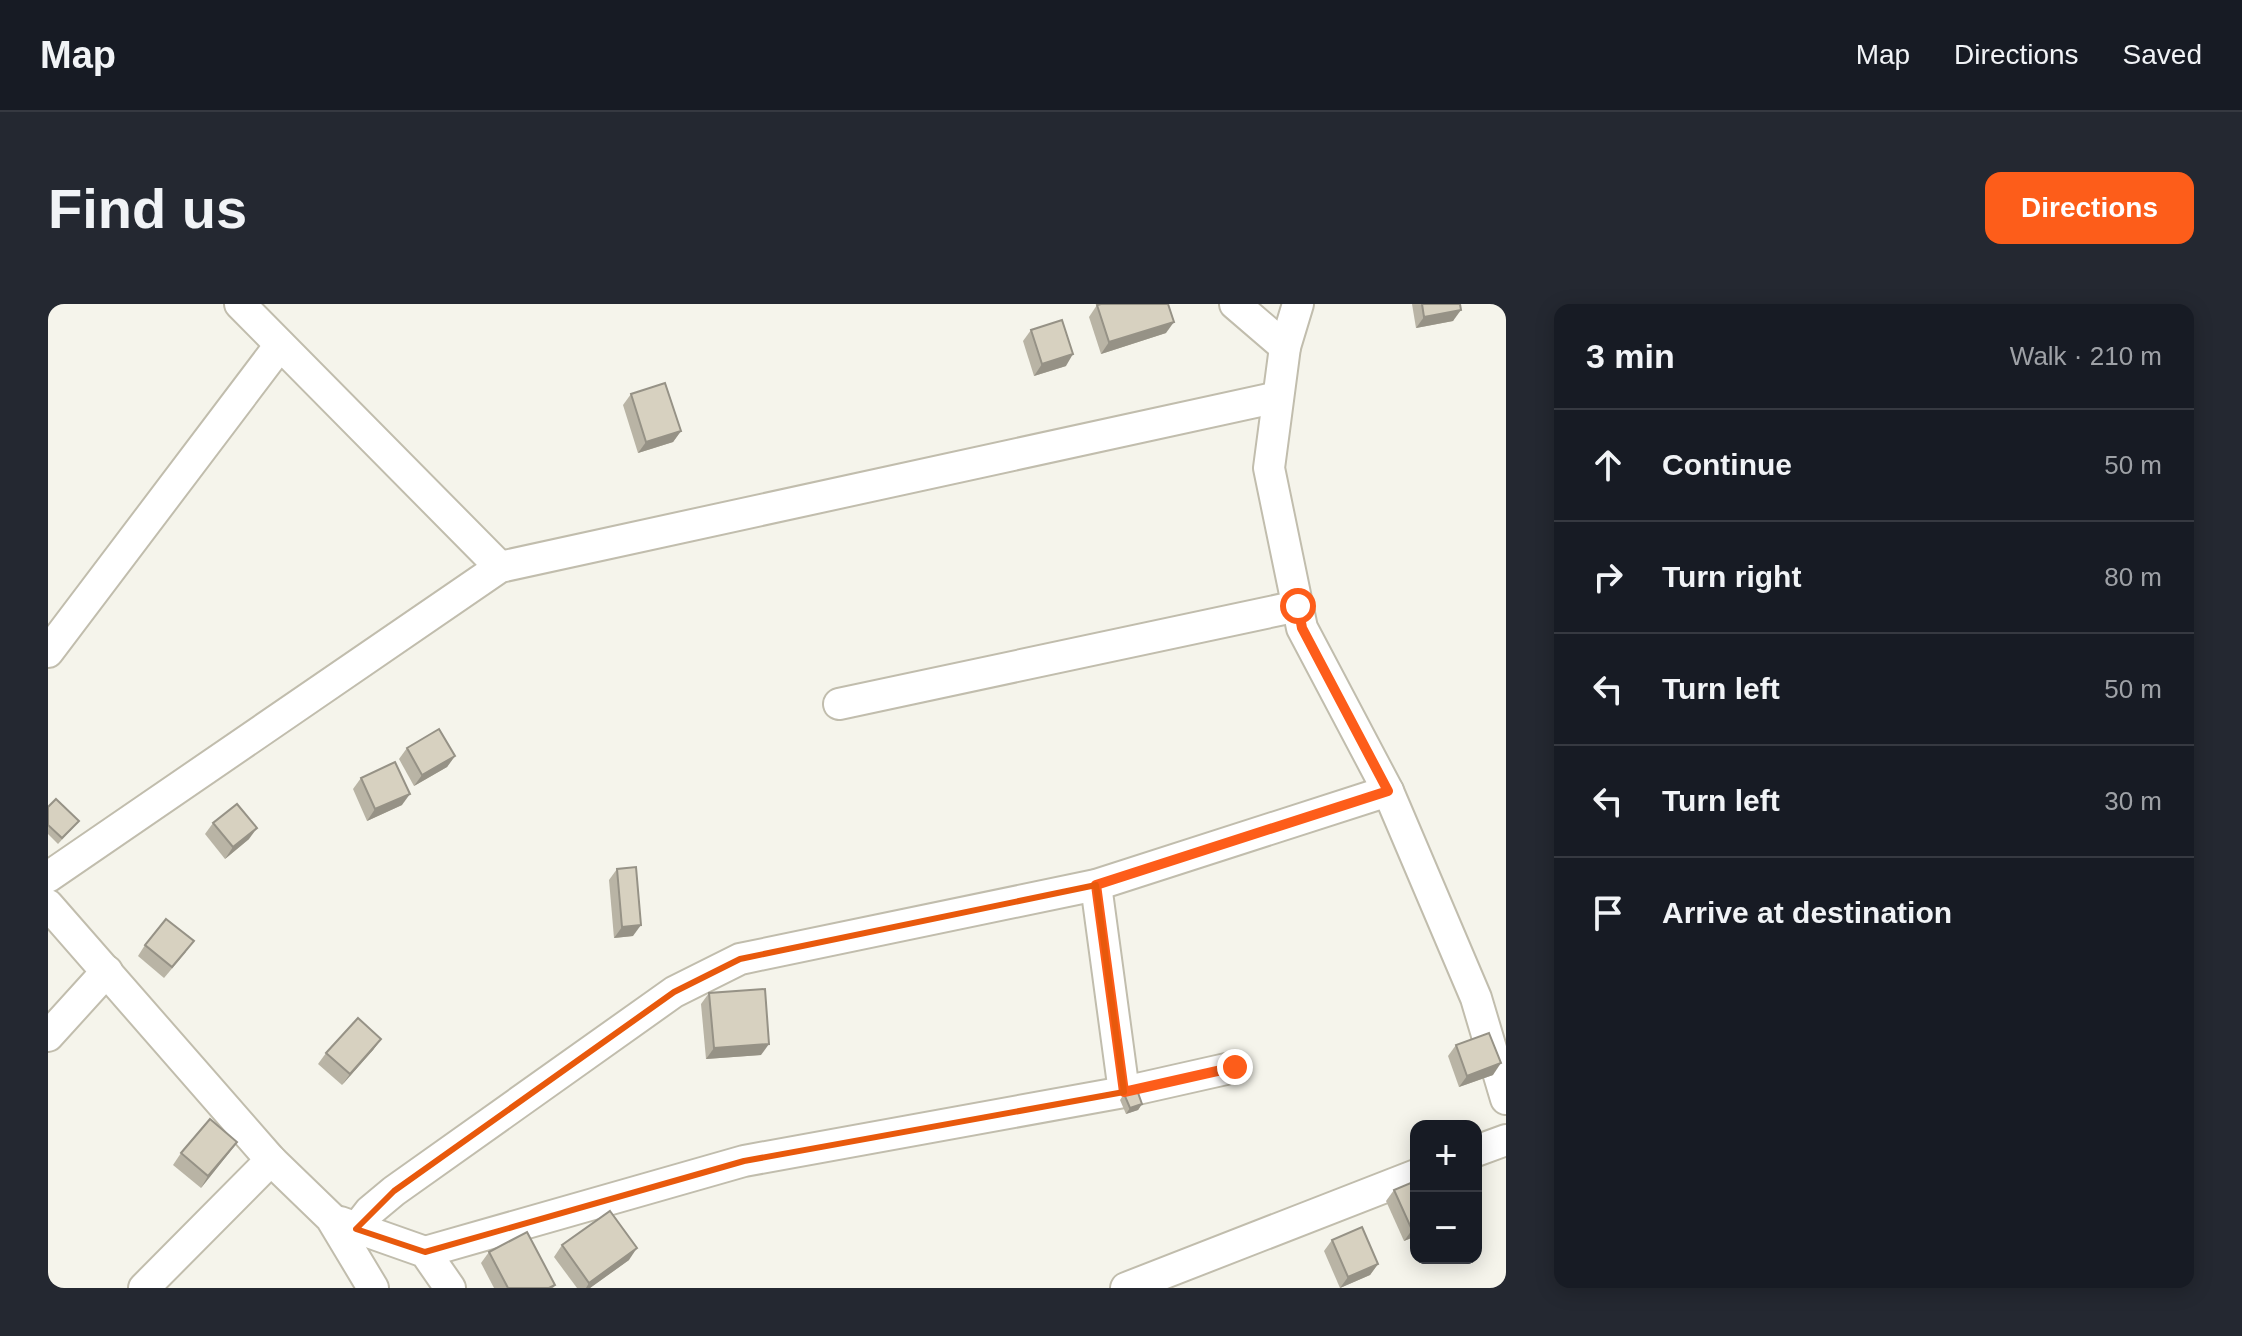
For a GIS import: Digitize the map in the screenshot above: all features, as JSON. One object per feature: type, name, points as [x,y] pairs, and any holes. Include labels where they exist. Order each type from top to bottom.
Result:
[{"type":"street","points":[[240,304],[500,567]]},
{"type":"street","points":[[1235,304],[1285,347]]},
{"type":"street","points":[[1298,304],[1285,347],[1269,468],[1302,628],[1388,791],[1476,998],[1506,1099]]},
{"type":"street","points":[[48,652],[280,345]]},
{"type":"street","points":[[48,877],[500,567],[1278,397]]},
{"type":"street","points":[[839,704],[1298,606]]},
{"type":"street","points":[[344,1223],[370,1211],[674,992],[740,959],[1096,885],[1388,791]]},
{"type":"street","points":[[1096,885],[1124,1092]]},
{"type":"street","points":[[48,905],[271,1160],[344,1223],[425,1252],[450,1288]]},
{"type":"street","points":[[48,1036],[107,971]]},
{"type":"street","points":[[425,1252],[744,1161],[1124,1092],[1235,1067]]},
{"type":"street","points":[[1482,1149],[1506,1140]]},
{"type":"street","points":[[144,1288],[271,1160]]},
{"type":"street","points":[[1126,1288],[1410,1177]]},
{"type":"street","points":[[344,1223],[373,1288]]},
{"type":"highlighted area","points":[[1096,885],[1124,1092],[744,1161],[425,1252],[356,1229],[394,1191],[674,992],[740,959]]},
{"type":"building","points":[[1168,304],[1174,322],[1109,342],[1097,305]]},
{"type":"building","points":[[1422,304],[1460,304],[1461,310],[1424,317]]},
{"type":"building","points":[[1062,320],[1073,354],[1042,364],[1031,330]]},
{"type":"building","points":[[665,383],[681,431],[646,442],[631,394]]},
{"type":"building","points":[[439,729],[455,756],[422,775],[407,748]]},
{"type":"building","points":[[395,762],[410,794],[375,809],[361,778]]},
{"type":"building","points":[[56,799],[79,821],[62,838],[48,825],[48,807]]},
{"type":"building","points":[[237,804],[257,828],[233,847],[213,823]]},
{"type":"building","points":[[636,867],[641,925],[622,927],[617,869]]},
{"type":"building","points":[[166,919],[194,941],[172,967],[145,945]]},
{"type":"building","points":[[765,989],[769,1044],[714,1048],[709,993]]},
{"type":"building","points":[[358,1018],[381,1039],[350,1074],[326,1053]]},
{"type":"building","points":[[1489,1033],[1501,1063],[1467,1076],[1456,1045]]},
{"type":"building","points":[[1137,1090],[1142,1104],[1130,1108],[1124,1094]]},
{"type":"building","points":[[210,1119],[237,1142],[208,1176],[181,1153]]},
{"type":"building","points":[[1410,1183],[1410,1226],[1394,1190]]},
{"type":"building","points":[[610,1211],[637,1248],[589,1283],[562,1245]]},
{"type":"building","points":[[1362,1227],[1378,1264],[1348,1277],[1332,1240]]},
{"type":"building","points":[[527,1232],[555,1285],[549,1288],[508,1288],[489,1252]]},
{"type":"route","points":[[1235,1067],[1124,1092],[1096,885],[1388,791],[1302,628],[1298,606]]}]
